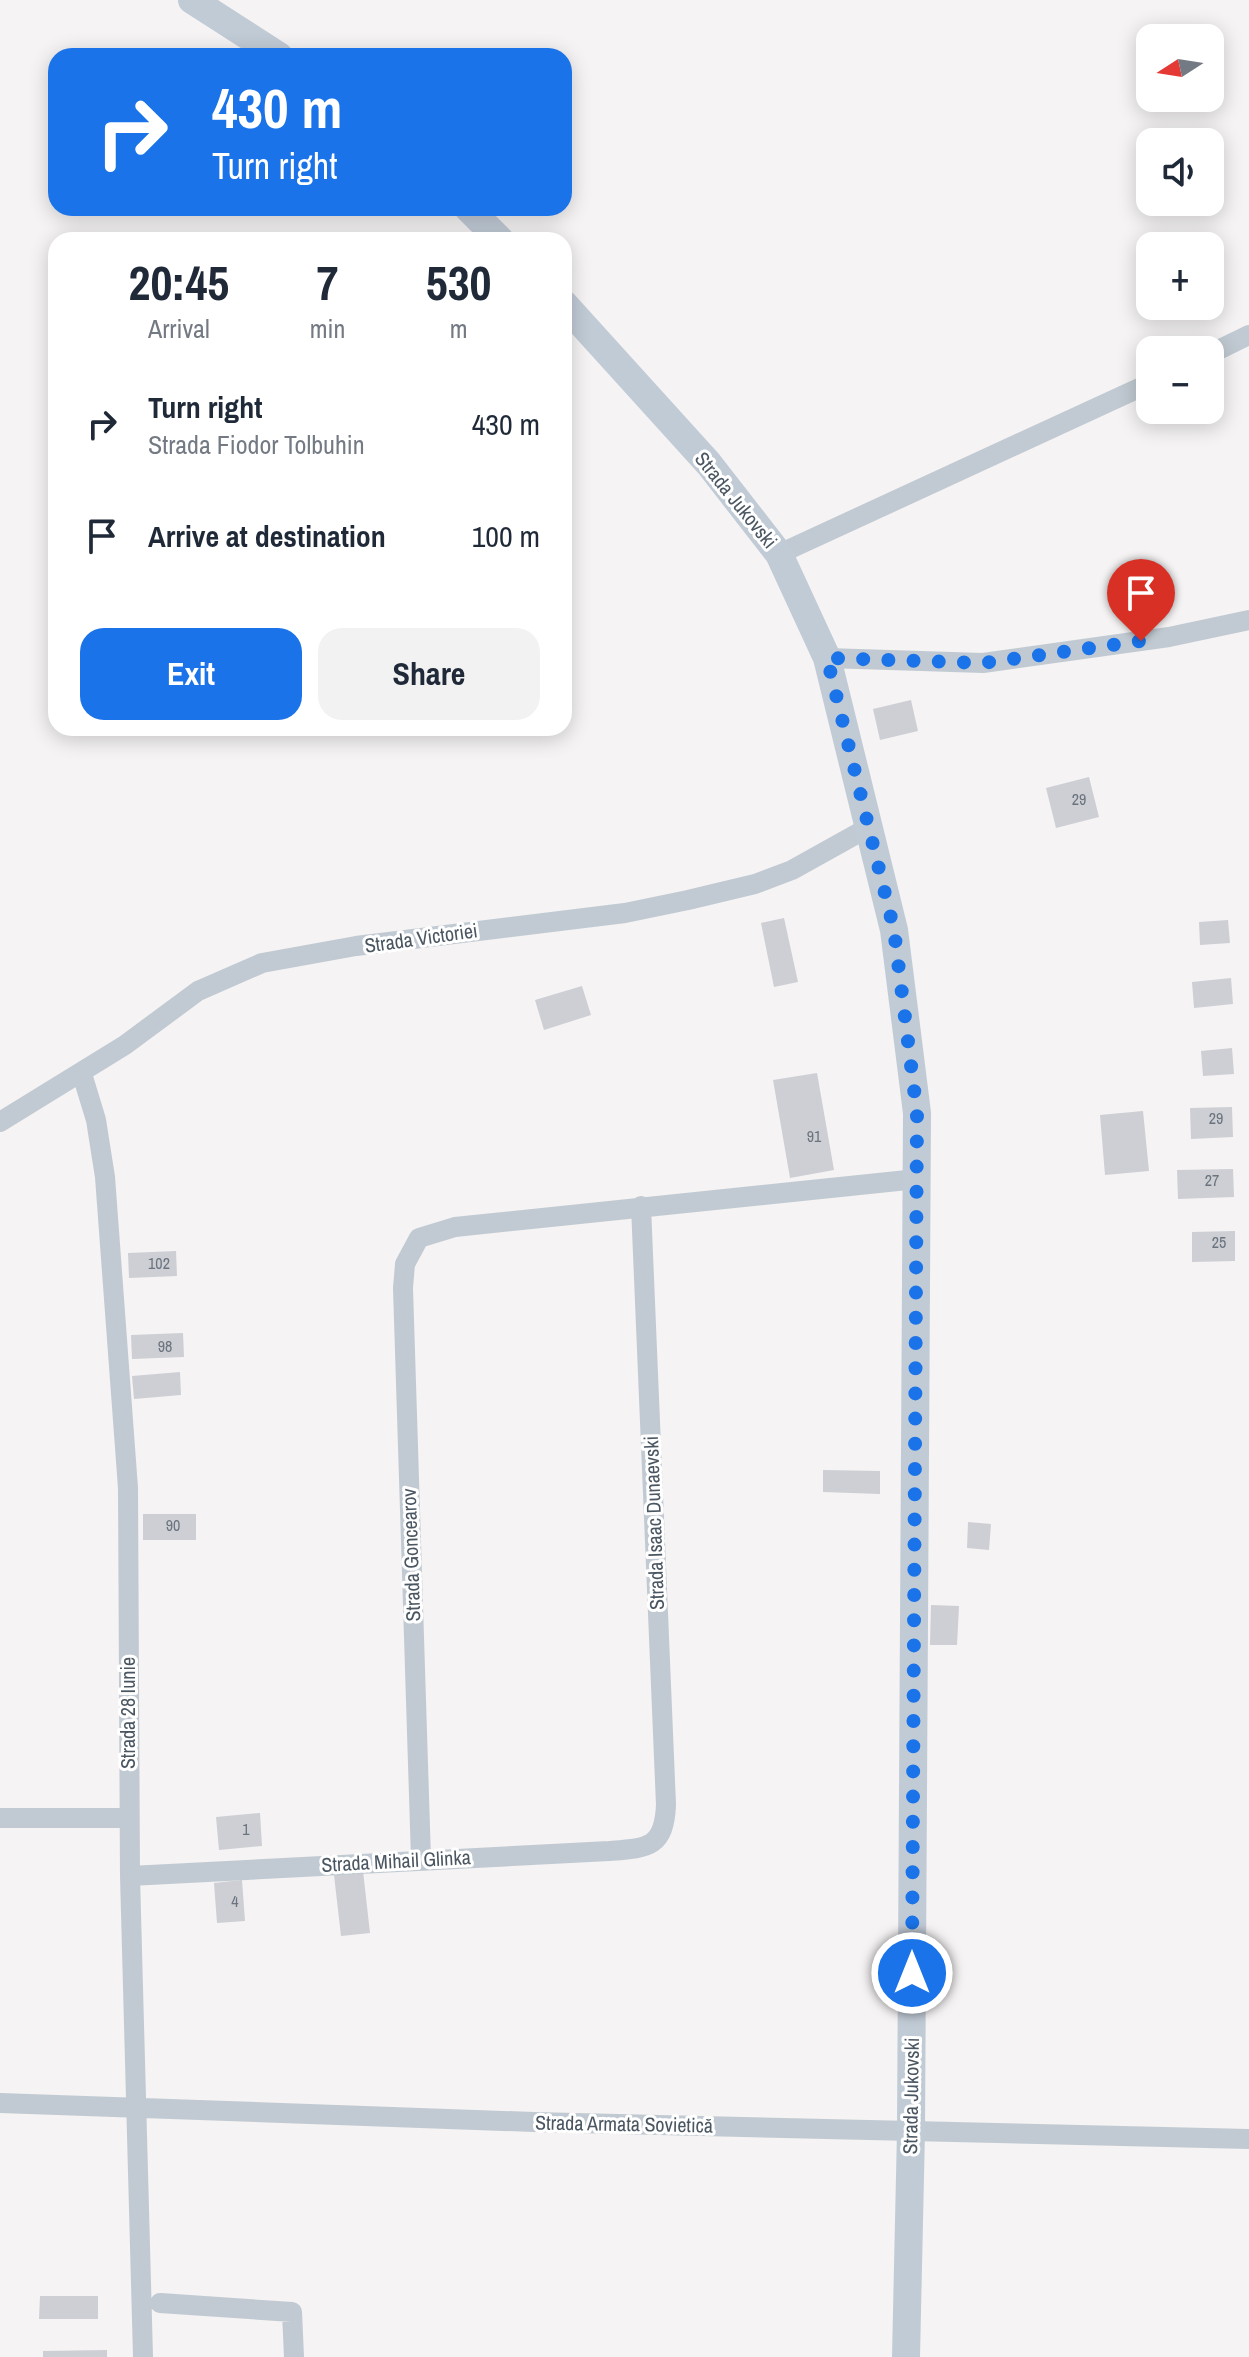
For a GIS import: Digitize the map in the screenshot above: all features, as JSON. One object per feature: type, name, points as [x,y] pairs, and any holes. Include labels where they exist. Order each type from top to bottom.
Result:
[{"type":"main road","points":[[192,0],[267,48]]},
{"type":"main road","points":[[476,216],[492,232]]},
{"type":"main road","name":"Strada Jukovski","points":[[572,313],[709,464],[779,554],[827,658],[871,826],[894,930],[917,1113],[911,2131],[906,2357]]},
{"type":"street","points":[[1224,347],[1249,335]]},
{"type":"street","points":[[779,554],[1136,389]]},
{"type":"street","points":[[827,658],[983,663],[1169,637],[1249,620]]},
{"type":"street","name":"Strada Victoriei","points":[[0,1122],[82,1074],[198,991],[262,963],[356,946],[625,913],[688,900],[755,884],[792,870],[871,826]]},
{"type":"street","name":"Strada 28 Iunie","points":[[82,1074],[96,1120],[105,1177],[128,1488],[130,1876],[143,2357]]},
{"type":"street","points":[[641,1206],[917,1179]]},
{"type":"street","name":"Strada Goncearov","points":[[421,1859],[403,1288],[410,1252],[419,1238],[455,1227],[641,1206]]},
{"type":"street","name":"Strada Isaac Dunaevski","points":[[641,1206],[666,1805],[665,1826],[659,1838]]},
{"type":"street","points":[[0,1818],[129,1818]]},
{"type":"street","name":"Strada Mihail Glinka","points":[[130,1876],[623,1850],[648,1846],[659,1838]]},
{"type":"street","name":"Strada Armata Sovietică","points":[[0,2103],[1249,2139]]},
{"type":"street","points":[[160,2303],[292,2312],[294,2357]]},
{"type":"building","points":[[911,700],[918,731],[880,740],[873,709]]},
{"type":"building","points":[[1089,777],[1099,817],[1056,828],[1046,788]]},
{"type":"building","points":[[784,918],[798,982],[774,987],[761,923]]},
{"type":"building","points":[[1228,920],[1230,943],[1200,945],[1199,922]]},
{"type":"building","points":[[1231,978],[1233,1004],[1194,1008],[1192,982]]},
{"type":"building","points":[[582,986],[591,1015],[544,1030],[535,1000]]},
{"type":"building","points":[[1232,1048],[1234,1074],[1203,1076],[1201,1051]]},
{"type":"building","points":[[817,1073],[834,1170],[790,1178],[773,1080]]},
{"type":"building","points":[[1232,1107],[1233,1137],[1191,1139],[1190,1108]]},
{"type":"building","points":[[1143,1111],[1149,1171],[1105,1175],[1100,1115]]},
{"type":"building","points":[[1233,1169],[1234,1197],[1178,1199],[1177,1170]]},
{"type":"building","points":[[1235,1231],[1235,1261],[1192,1262],[1192,1232]]},
{"type":"building","points":[[176,1251],[177,1276],[129,1278],[128,1253]]},
{"type":"building","points":[[183,1333],[184,1357],[132,1359],[131,1335]]},
{"type":"building","points":[[180,1372],[181,1395],[134,1399],[132,1376]]},
{"type":"building","points":[[823,1470],[880,1471],[880,1494],[823,1492]]},
{"type":"building","points":[[143,1514],[196,1514],[196,1540],[143,1540]]},
{"type":"building","points":[[968,1522],[991,1524],[989,1550],[967,1548]]},
{"type":"building","points":[[931,1605],[959,1606],[957,1645],[930,1645]]},
{"type":"building","points":[[260,1813],[262,1846],[219,1850],[216,1817]]},
{"type":"building","points":[[363,1871],[370,1933],[341,1936],[334,1875]]},
{"type":"building","points":[[242,1880],[245,1921],[217,1923],[214,1883]]},
{"type":"building","points":[[40,2296],[98,2296],[98,2319],[39,2319]]},
{"type":"building","points":[[107,2350],[107,2357],[43,2357],[43,2351]]},
{"type":"route","points":[[912,1973],[917,1113],[894,930],[871,826],[827,658],[983,663],[1141,641]]}]
